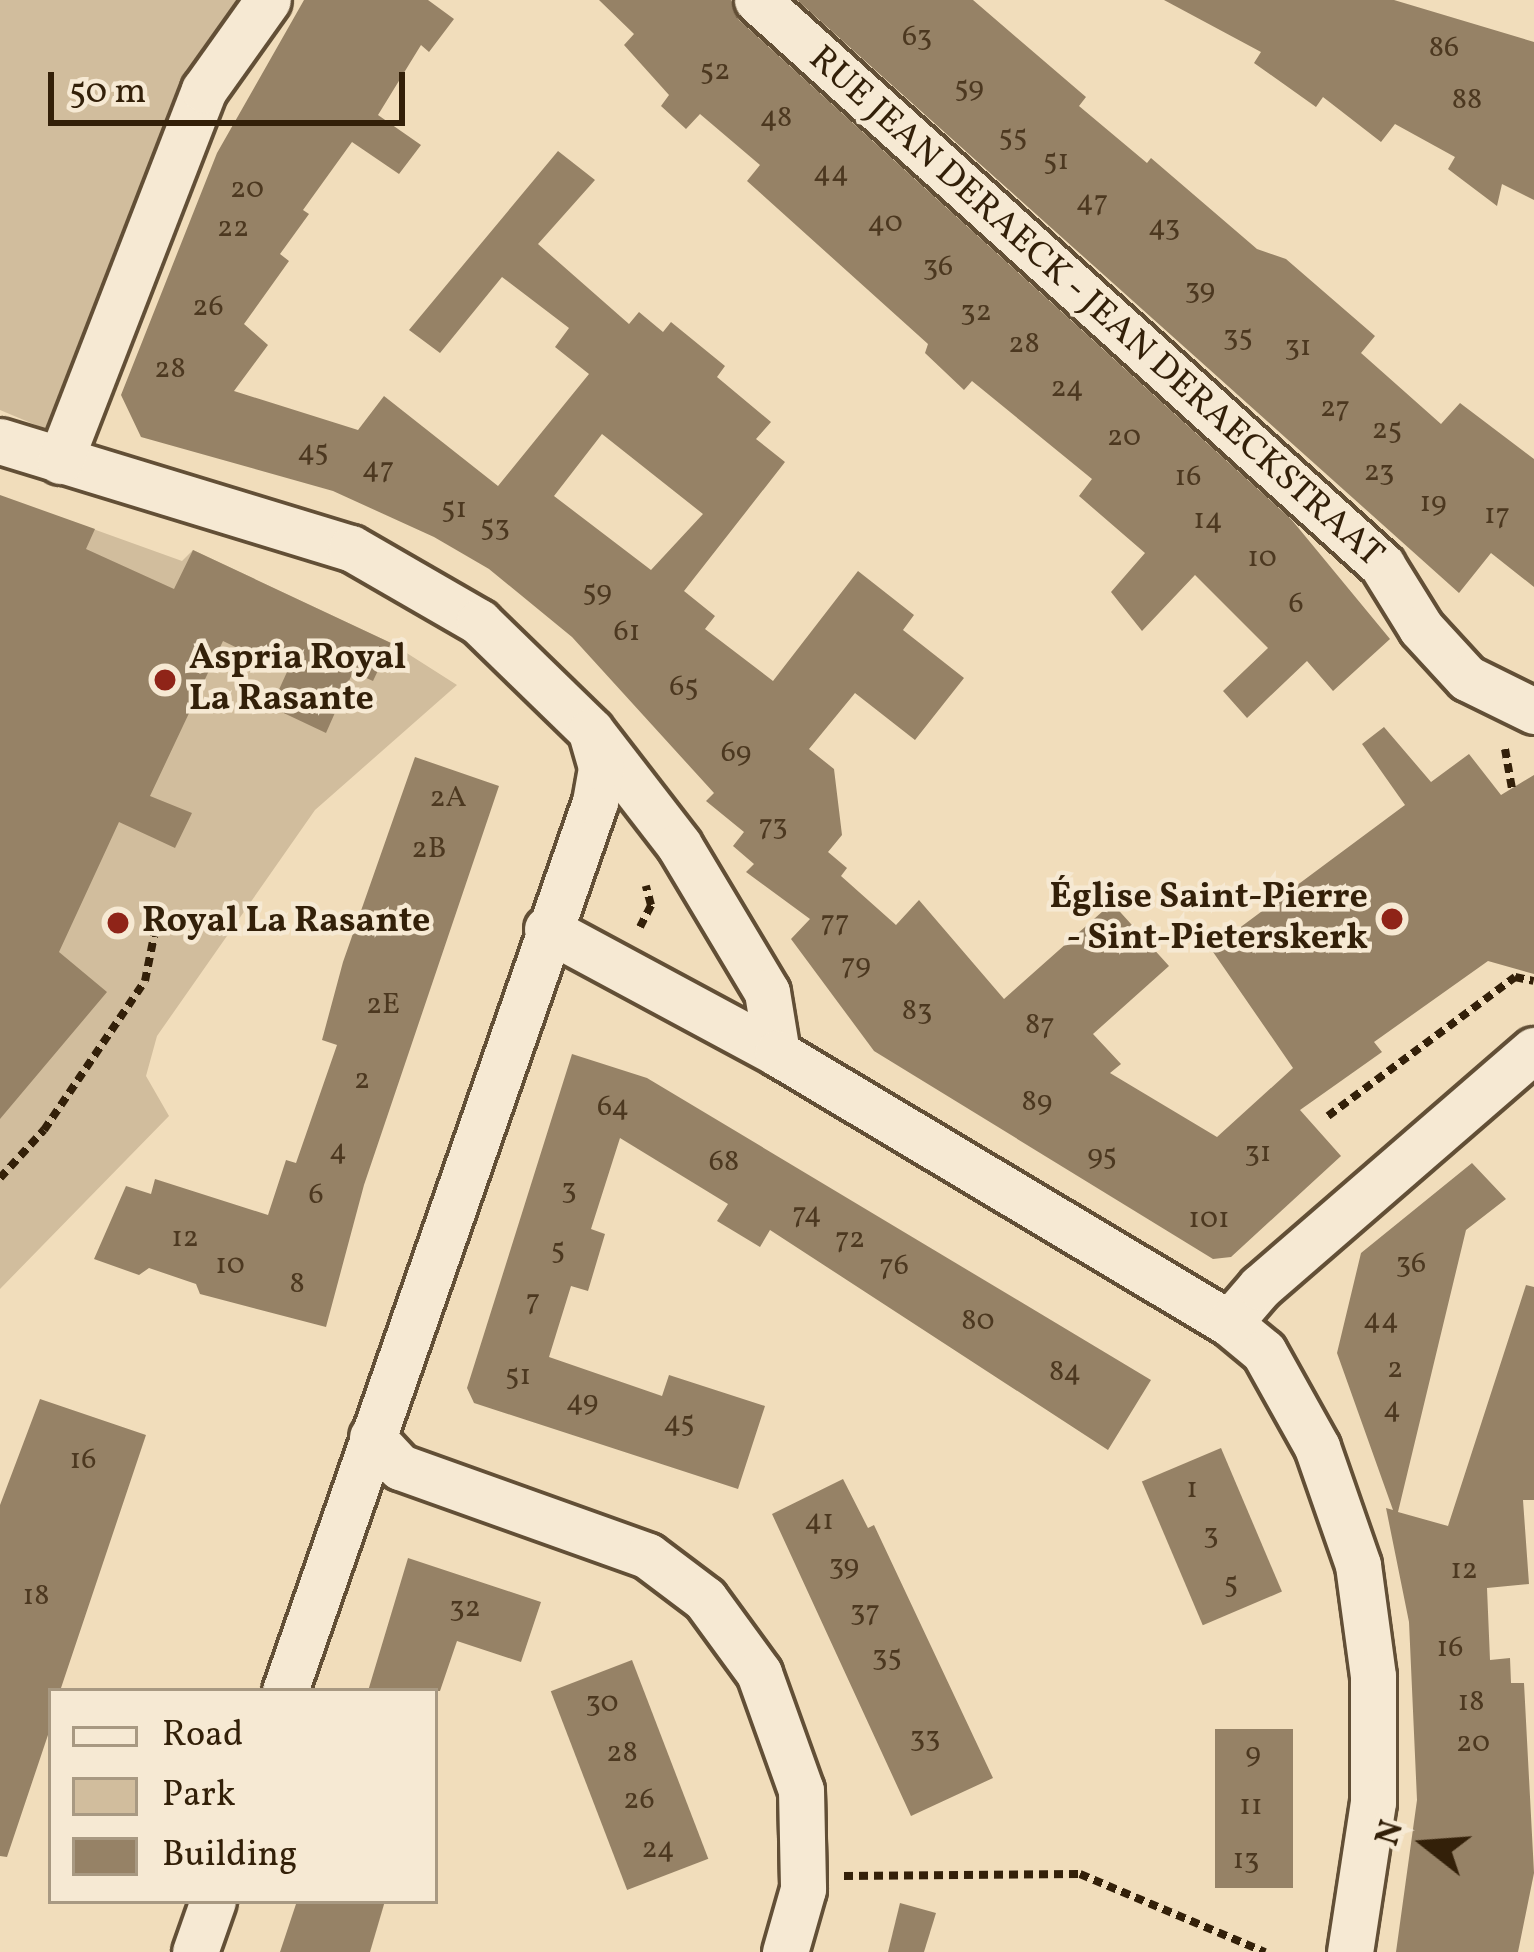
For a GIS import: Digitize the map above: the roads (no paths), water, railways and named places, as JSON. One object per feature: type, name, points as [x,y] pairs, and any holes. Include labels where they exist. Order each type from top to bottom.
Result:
[{"type":"street","points":[[60,461],[204,90],[268,0]]},
{"type":"street","name":"RUE JEAN DERAECK - JEAN DERAECKSTRAAT","points":[[757,0],[1382,566],[1421,628],[1468,677],[1534,711]]},
{"type":"street","points":[[0,441],[352,548],[479,622],[591,731],[680,845],[767,992],[777,1053]]},
{"type":"street","points":[[286,1688],[595,802],[601,767],[591,731]]},
{"type":"street","points":[[547,929],[777,1053],[1229,1323],[1264,1352],[1317,1447],[1358,1565],[1373,1676],[1373,1802],[1350,1952]]},
{"type":"street","points":[[1229,1323],[1260,1287],[1534,1050]]},
{"type":"street","points":[[372,1437],[400,1467],[649,1556],[705,1599],[759,1673],[801,1790],[803,1889],[785,1952]]},
{"type":"street","points":[[195,1952],[212,1904]]},
{"type":"place","name":"Aspria Royal La Rasante","points":[[165,680]]},
{"type":"place","name":"Église Saint-Pierre - Sint-Pieterskerk","points":[[1392,919]]},
{"type":"place","name":"Royal La Rasante","points":[[118,923]]}]
